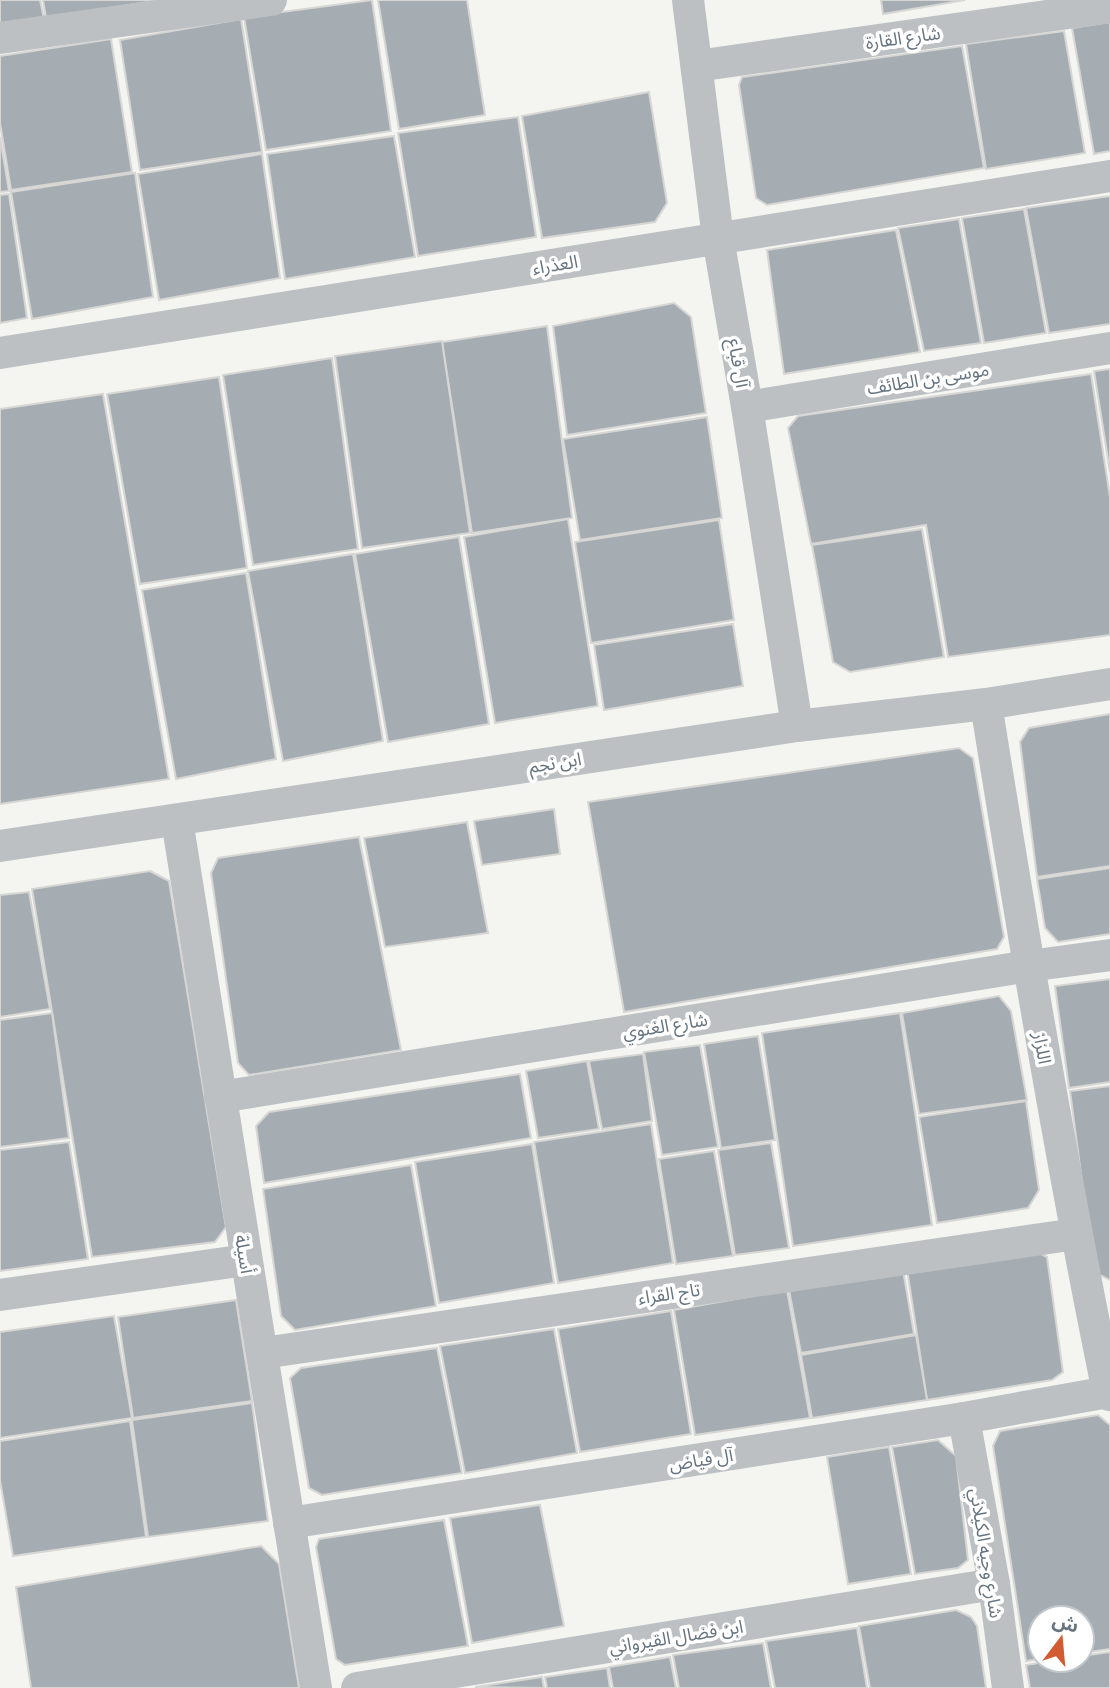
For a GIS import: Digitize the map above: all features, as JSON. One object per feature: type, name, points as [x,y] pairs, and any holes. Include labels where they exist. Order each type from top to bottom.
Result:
[{"type":"street","points":[[0,38],[271,0]]},
{"type":"street","name":"آل قباع","points":[[688,0],[718,238],[797,726]]},
{"type":"street","name":"شارع القارة","points":[[696,66],[1110,7]]},
{"type":"street","name":"العذراء","points":[[0,353],[1110,176]]},
{"type":"street","name":"موسى بن الطائف","points":[[747,407],[1110,348]]},
{"type":"street","name":"ابن نجم","points":[[0,846],[797,726],[986,704],[1110,684]]},
{"type":"street","name":"اللزاز","points":[[986,704],[1076,1234],[1109,1393]]},
{"type":"street","name":"أسيلة","points":[[177,820],[316,1688]]},
{"type":"street","name":"شارع الغنوي","points":[[220,1097],[1110,955]]},
{"type":"street","name":"تاج القراء","points":[[263,1353],[1076,1234]]},
{"type":"street","points":[[0,1295],[246,1260]]},
{"type":"street","name":"آل فياض","points":[[289,1523],[1109,1393]]},
{"type":"street","name":"شارع وجيه الكيلاني","points":[[964,1418],[994,1584],[1008,1688]]},
{"type":"street","name":"ابن فضال القيرواني","points":[[357,1688],[994,1584]]},
{"type":"building","points":[[0,0],[40,0],[44,19],[0,25]]},
{"type":"building","points":[[43,0],[161,0],[46,18]]},
{"type":"building","points":[[372,0],[391,131],[266,150],[244,17]]},
{"type":"building","points":[[378,0],[467,0],[485,115],[399,129]]},
{"type":"building","points":[[881,0],[965,0],[883,14]]},
{"type":"building","points":[[241,19],[262,152],[140,170],[120,40]]},
{"type":"building","points":[[1110,22],[1110,151],[1094,154],[1072,28]]},
{"type":"building","points":[[1064,31],[1085,153],[986,169],[966,44]]},
{"type":"building","points":[[111,39],[132,172],[11,190],[0,123],[0,56]]},
{"type":"building","points":[[962,46],[984,168],[767,205],[756,198],[739,85],[742,77]]},
{"type":"building","points":[[649,92],[667,203],[655,222],[542,238],[522,116]]},
{"type":"building","points":[[518,117],[536,237],[418,256],[398,133]]},
{"type":"building","points":[[394,136],[415,257],[285,279],[267,154]]},
{"type":"building","points":[[0,137],[9,191],[0,192]]},
{"type":"building","points":[[262,154],[280,278],[159,300],[138,174]]},
{"type":"building","points":[[135,173],[153,297],[32,319],[11,192]]},
{"type":"building","points":[[9,194],[27,318],[0,323],[0,195]]},
{"type":"building","points":[[1110,196],[1110,324],[1049,333],[1026,208]]},
{"type":"building","points":[[1024,209],[1046,333],[984,343],[962,218]]},
{"type":"building","points":[[959,219],[981,343],[924,351],[898,228]]},
{"type":"building","points":[[896,230],[920,352],[784,374],[767,250]]},
{"type":"building","points":[[674,303],[691,317],[706,413],[567,435],[553,326]]},
{"type":"building","points":[[547,326],[572,518],[472,533],[442,342]]},
{"type":"building","points":[[442,341],[470,533],[362,548],[335,356]]},
{"type":"building","points":[[332,358],[358,549],[253,565],[223,375]]},
{"type":"building","points":[[1110,369],[1110,472],[1094,371]]},
{"type":"building","points":[[1091,374],[1110,497],[1110,635],[948,657],[926,525],[811,544],[788,428],[798,416]]},
{"type":"building","points":[[219,377],[247,568],[140,584],[107,394]]},
{"type":"building","points":[[103,394],[169,779],[0,804],[0,409]]},
{"type":"building","points":[[707,417],[722,518],[580,540],[563,439]]},
{"type":"building","points":[[568,519],[598,706],[495,723],[464,537]]},
{"type":"building","points":[[719,520],[734,620],[591,643],[575,542]]},
{"type":"building","points":[[922,529],[944,657],[850,672],[833,662],[812,545]]},
{"type":"building","points":[[459,537],[489,724],[388,742],[355,554]]},
{"type":"building","points":[[353,554],[383,741],[283,761],[248,571]]},
{"type":"building","points":[[246,573],[276,759],[176,779],[142,590]]},
{"type":"building","points":[[733,624],[743,686],[604,710],[594,645]]},
{"type":"building","points":[[1110,714],[1110,866],[1037,877],[1020,742],[1029,728]]},
{"type":"building","points":[[959,748],[973,758],[1004,937],[997,949],[624,1012],[588,802]]},
{"type":"building","points":[[554,809],[560,854],[482,865],[474,821]]},
{"type":"building","points":[[467,822],[488,933],[385,947],[364,838]]},
{"type":"building","points":[[359,837],[401,1050],[249,1075],[238,1063],[211,873],[218,858]]},
{"type":"building","points":[[1110,868],[1110,934],[1058,942],[1045,928],[1037,879]]},
{"type":"building","points":[[150,871],[169,881],[226,1227],[215,1242],[92,1257],[32,889]]},
{"type":"building","points":[[29,892],[50,1009],[0,1017],[0,895]]},
{"type":"building","points":[[1110,979],[1110,1082],[1069,1088],[1055,986]]},
{"type":"building","points":[[999,996],[1011,1011],[1027,1100],[919,1114],[902,1013]]},
{"type":"building","points":[[52,1013],[69,1138],[0,1147],[0,1020]]},
{"type":"building","points":[[900,1013],[932,1225],[793,1246],[762,1033]]},
{"type":"building","points":[[758,1036],[775,1140],[721,1148],[704,1044]]},
{"type":"building","points":[[700,1045],[718,1147],[662,1155],[644,1052]]},
{"type":"building","points":[[643,1054],[652,1121],[602,1129],[589,1061]]},
{"type":"building","points":[[587,1061],[599,1129],[538,1138],[526,1071]]},
{"type":"building","points":[[520,1074],[531,1138],[264,1183],[256,1126],[269,1112]]},
{"type":"building","points":[[1110,1086],[1110,1280],[1094,1272],[1070,1091]]},
{"type":"building","points":[[1026,1101],[1039,1190],[1028,1208],[937,1223],[919,1117]]},
{"type":"building","points":[[651,1124],[673,1263],[558,1283],[534,1142]]},
{"type":"building","points":[[69,1142],[88,1259],[0,1271],[0,1150]]},
{"type":"building","points":[[771,1143],[789,1248],[735,1255],[718,1150]]},
{"type":"building","points":[[532,1144],[554,1283],[439,1303],[415,1162]]},
{"type":"building","points":[[714,1151],[733,1256],[676,1264],[659,1159]]},
{"type":"building","points":[[411,1165],[436,1306],[295,1330],[281,1316],[263,1189]]},
{"type":"building","points":[[1036,1251],[1047,1257],[1063,1372],[1052,1380],[927,1400],[907,1269]]},
{"type":"building","points":[[903,1270],[914,1334],[801,1353],[789,1290]]},
{"type":"building","points":[[787,1290],[810,1418],[695,1435],[674,1310]]},
{"type":"building","points":[[236,1300],[252,1401],[133,1418],[118,1317]]},
{"type":"building","points":[[671,1311],[691,1434],[580,1452],[558,1329]]},
{"type":"building","points":[[114,1316],[132,1418],[0,1438],[0,1332]]},
{"type":"building","points":[[554,1329],[577,1453],[465,1473],[440,1346]]},
{"type":"building","points":[[916,1335],[927,1400],[812,1418],[801,1355]]},
{"type":"building","points":[[437,1348],[462,1473],[322,1495],[309,1488],[290,1378],[301,1368]]},
{"type":"building","points":[[252,1403],[268,1521],[148,1537],[132,1420]]},
{"type":"building","points":[[1098,1415],[1110,1425],[1110,1649],[1096,1651],[1096,1604],[1026,1604],[1026,1661],[993,1446],[1000,1431]]},
{"type":"building","points":[[130,1421],[146,1537],[13,1556],[0,1480],[0,1441]]},
{"type":"building","points":[[938,1440],[956,1456],[968,1560],[958,1568],[915,1574],[892,1447]]},
{"type":"building","points":[[889,1447],[911,1574],[848,1584],[827,1457]]},
{"type":"building","points":[[540,1505],[564,1626],[472,1643],[450,1518]]},
{"type":"building","points":[[444,1520],[468,1646],[345,1665],[336,1659],[316,1547],[319,1539]]},
{"type":"building","points":[[261,1546],[279,1564],[299,1688],[31,1688],[16,1587]]},
{"type":"building","points":[[956,1610],[971,1617],[977,1626],[986,1688],[870,1688],[859,1626]]},
{"type":"building","points":[[857,1628],[867,1688],[775,1688],[766,1641]]},
{"type":"building","points":[[763,1643],[771,1688],[679,1688],[673,1655]]},
{"type":"building","points":[[1110,1652],[1110,1688],[1030,1688],[1028,1674],[1096,1674],[1096,1654]]},
{"type":"building","points":[[670,1657],[676,1688],[613,1688],[609,1667]]},
{"type":"building","points":[[607,1668],[610,1688],[547,1688],[545,1677]]},
{"type":"building","points":[[542,1677],[544,1688],[475,1687]]}]
